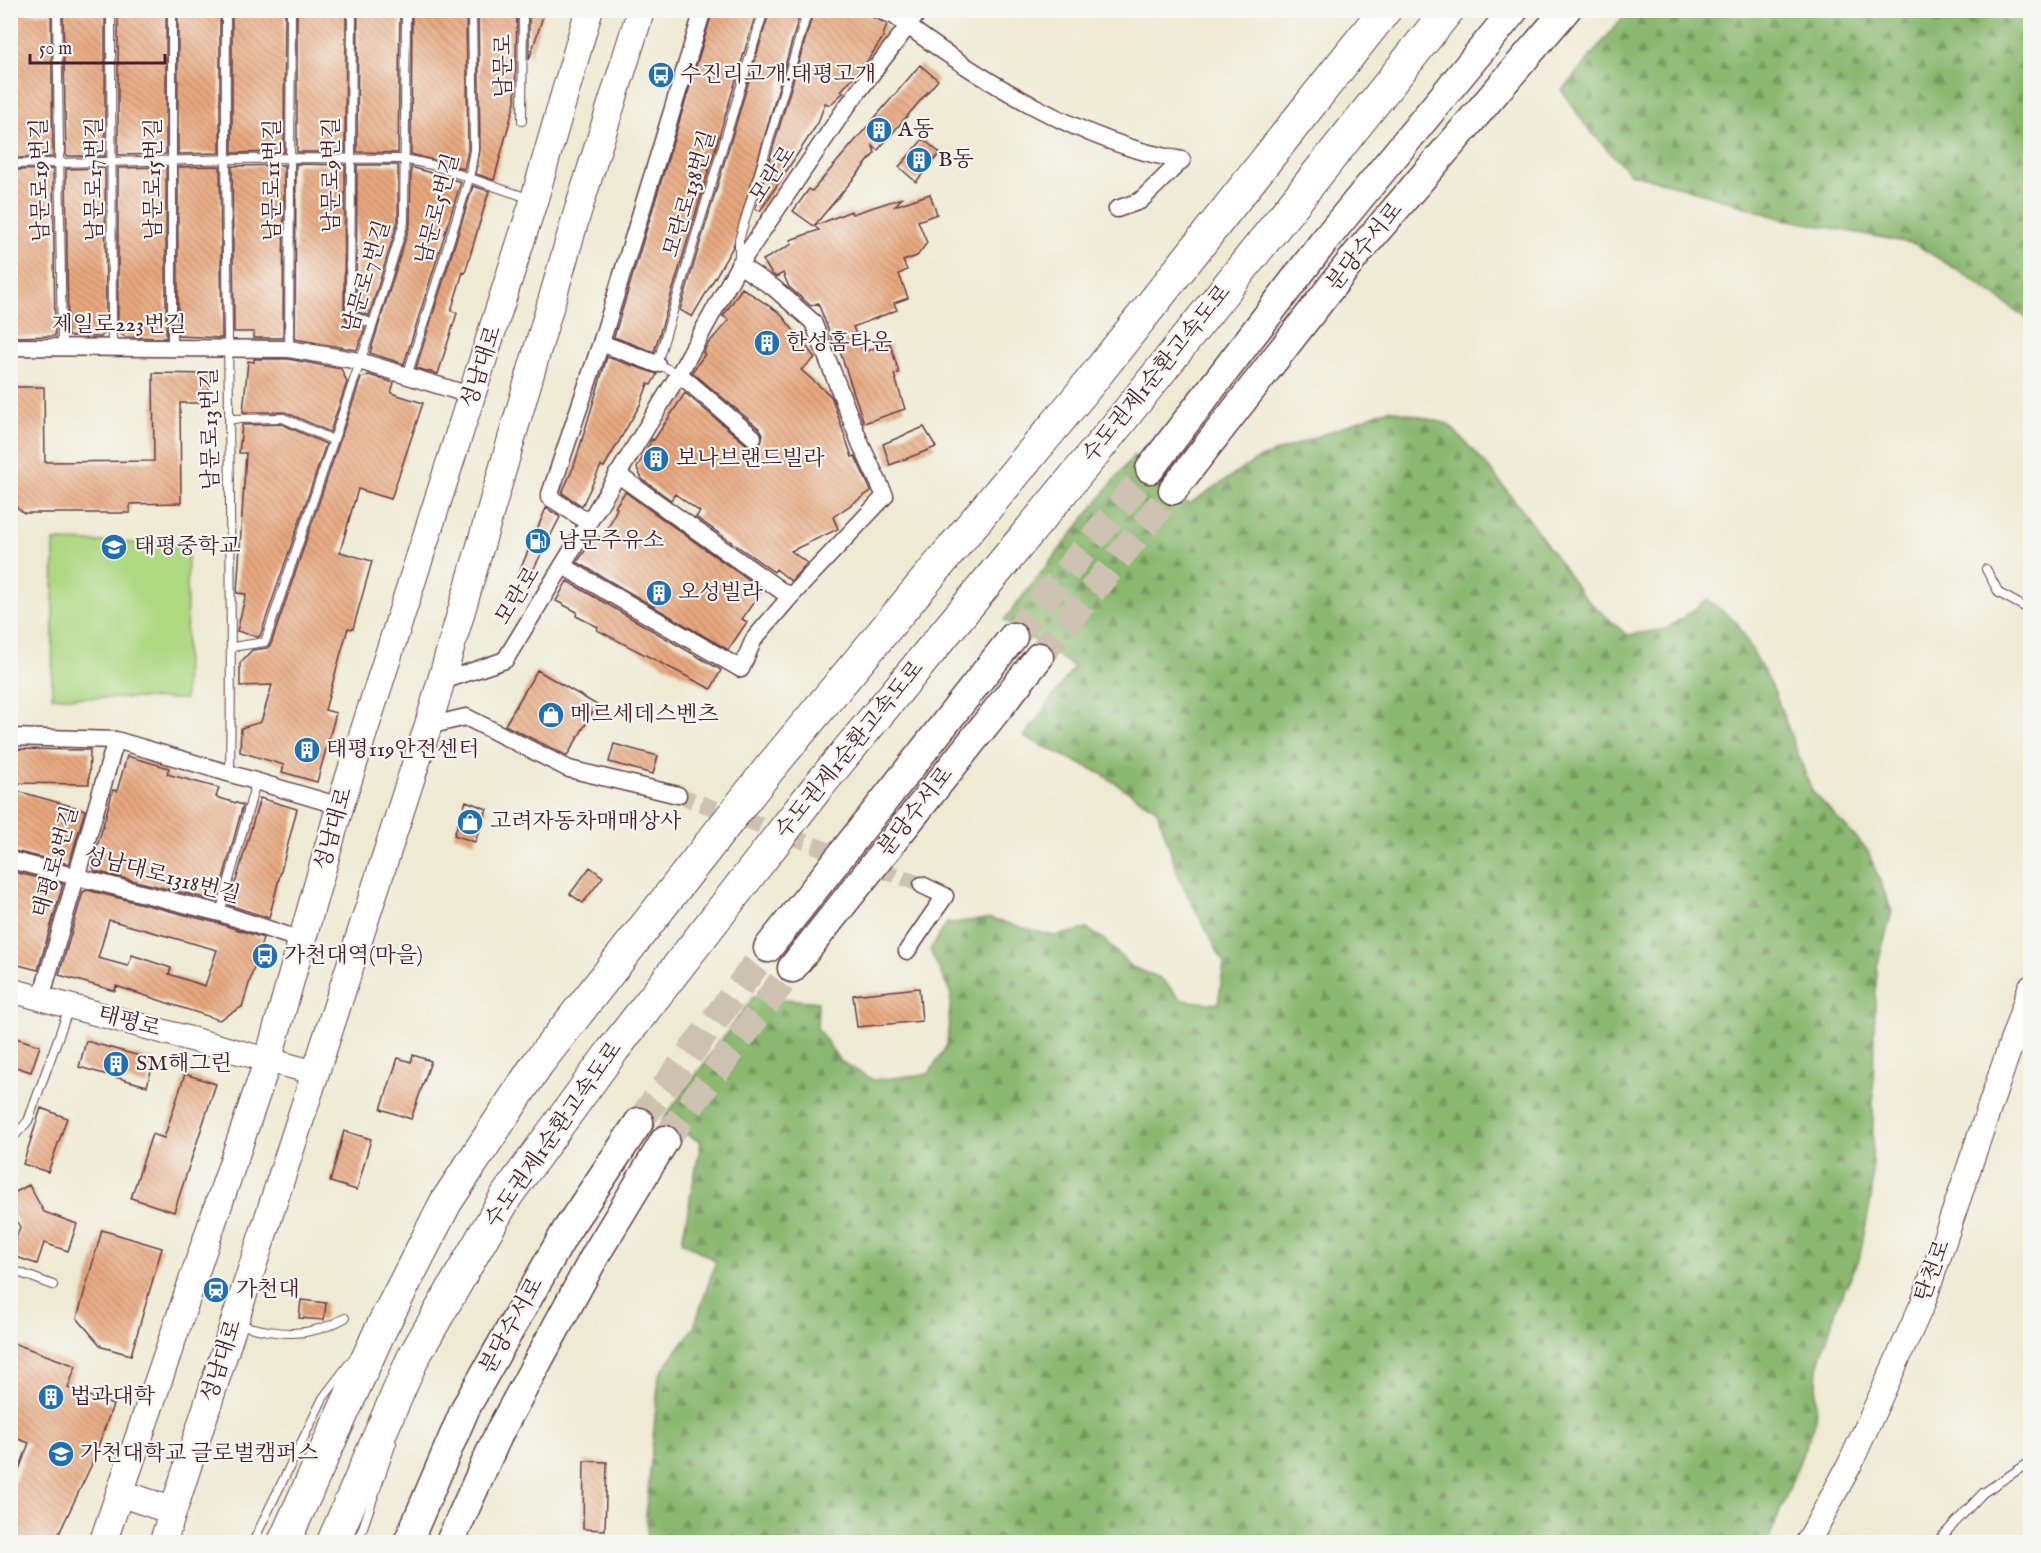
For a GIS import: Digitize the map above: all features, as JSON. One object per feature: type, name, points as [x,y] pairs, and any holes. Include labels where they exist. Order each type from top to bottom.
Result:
[{"type":"highway","name":"수도권제1순환고속도로","points":[[284,1542],[379,1333],[446,1202],[538,1063],[769,769],[1080,395],[1385,10]]},
{"type":"highway","name":"수도권제1순환고속도로","points":[[333,1542],[413,1358],[507,1195],[613,1050],[816,789],[1114,429],[1448,10]]},
{"type":"highway","name":"분당수서로","points":[[1150,469],[1325,240],[1514,10]]},
{"type":"highway","name":"분당수서로","points":[[1173,490],[1356,255],[1566,10]]},
{"type":"highway","name":"분당수서로","points":[[768,948],[1013,637]]},
{"type":"highway","name":"분당수서로","points":[[792,968],[1039,657]]},
{"type":"highway","name":"분당수서로","points":[[408,1542],[466,1407],[566,1231],[639,1122]]},
{"type":"highway","name":"분당수서로","points":[[450,1542],[500,1431],[596,1254],[665,1140]]},
{"type":"main road","name":"성남대로","points":[[103,1542],[268,1060],[340,806],[473,396],[534,200],[589,10]]},
{"type":"main road","name":"성남대로","points":[[163,1542],[428,726],[576,217],[641,10]]},
{"type":"main road","name":"탄천로","points":[[1808,1542],[1850,1464],[1923,1303],[2031,988]]},
{"type":"main road","name":"태평로","points":[[10,990],[316,1073]]},
{"type":"main road","points":[[120,1493],[173,1511]]},
{"type":"street","points":[[588,522],[549,497],[601,343],[703,10]]},
{"type":"street","points":[[877,10],[893,15],[1037,108],[1080,129],[1160,156],[1182,160],[1140,201],[1117,209]]},
{"type":"street","name":"모란로","points":[[441,682],[505,660],[679,374],[739,266],[845,110],[920,10]]},
{"type":"street","points":[[563,566],[741,669],[754,639],[790,597],[885,496],[861,445],[813,322],[774,288],[739,266]]},
{"type":"street","points":[[601,343],[657,364]]},
{"type":"street","name":"제일로223번길","points":[[10,347],[290,349],[359,361],[473,396]]},
{"type":"street","points":[[679,374],[753,437]]},
{"type":"street","points":[[617,474],[790,597]]},
{"type":"street","points":[[428,726],[466,717],[569,769],[678,795]]},
{"type":"street","points":[[10,737],[116,740],[340,806]]},
{"type":"street","name":"태평로8번길","points":[[41,998],[116,740]]},
{"type":"street","name":"성남대로1318번길","points":[[10,860],[220,913],[302,940]]},
{"type":"street","points":[[907,951],[945,896],[922,885]]},
{"type":"lane","name":"남문로19번길","points":[[57,10],[62,348]]},
{"type":"lane","name":"남문로17번길","points":[[111,10],[112,348]]},
{"type":"lane","name":"남문로15번길","points":[[171,347],[172,10]]},
{"type":"lane","name":"남문로13번길","points":[[226,10],[224,159],[231,419],[230,774]]},
{"type":"lane","name":"남문로11번길","points":[[290,349],[291,10]]},
{"type":"lane","name":"남문로9번길","points":[[352,10],[350,315],[373,324]]},
{"type":"lane","name":"남문로7번길","points":[[232,647],[265,642],[373,324],[404,222],[406,10]]},
{"type":"lane","name":"남문로5번길","points":[[407,377],[469,179],[474,150],[472,10]]},
{"type":"lane","name":"남문로","points":[[522,121],[523,10]]},
{"type":"lane","name":"모란로138번길","points":[[657,364],[764,10]]},
{"type":"lane","points":[[739,266],[739,240],[808,10]]},
{"type":"lane","points":[[10,164],[291,158],[404,159],[432,165],[534,200]]},
{"type":"lane","points":[[657,364],[679,374]]},
{"type":"lane","points":[[231,419],[283,418],[333,440]]},
{"type":"lane","points":[[1986,569],[1999,593],[2031,610]]},
{"type":"lane","points":[[220,913],[256,782]]},
{"type":"lane","points":[[10,1141],[28,1121],[70,1006]]},
{"type":"lane","points":[[10,1269],[53,1285]]},
{"type":"lane","points":[[234,1323],[270,1334],[324,1330],[345,1318]]},
{"type":"lane","points":[[253,1542],[323,1398],[346,1364],[379,1333]]},
{"type":"lane","points":[[401,1413],[413,1358]]},
{"type":"lane","points":[[358,1542],[394,1434]]},
{"type":"lane","points":[[1937,1542],[1983,1493],[2031,1462]]},
{"type":"green space","points":[[1628,11],[2030,11],[2030,321],[1969,277],[1915,244],[1779,218],[1706,194],[1630,173],[1589,130],[1562,91]]},
{"type":"green space","points":[[1389,409],[1448,424],[1484,462],[1526,515],[1583,596],[1627,635],[1666,629],[1708,600],[1737,623],[1773,688],[1812,791],[1868,851],[1892,912],[1877,966],[1872,1194],[1859,1260],[1838,1303],[1818,1367],[1815,1422],[1768,1542],[648,1542],[646,1514],[659,1375],[694,1327],[716,1261],[682,1241],[701,1142],[662,1121],[754,996],[818,1002],[817,1028],[840,1061],[873,1080],[929,1074],[947,1045],[951,994],[930,950],[947,923],[991,919],[1054,936],[1087,929],[1102,938],[1132,967],[1160,978],[1182,1000],[1218,1004],[1224,964],[1180,880],[1157,810],[1100,773],[1024,737],[1074,667],[1004,620],[1134,455],[1189,504],[1256,460]]},
{"type":"green space","points":[[54,541],[188,544],[185,699],[52,697]]},
{"type":"building","points":[[118,10],[166,10],[166,154],[118,155]]},
{"type":"building","points":[[178,10],[220,10],[220,153],[178,154]]},
{"type":"building","points":[[232,10],[285,10],[284,152],[232,153]]},
{"type":"building","points":[[297,10],[346,10],[345,152],[297,152]]},
{"type":"building","points":[[358,10],[400,10],[398,153],[357,152]]},
{"type":"building","points":[[412,10],[466,10],[468,150],[464,169],[411,154]]},
{"type":"building","points":[[478,10],[517,12],[515,102],[494,180],[476,174],[480,150]]},
{"type":"building","points":[[529,10],[545,10],[529,60]]},
{"type":"building","points":[[713,10],[757,10],[654,352],[614,337]]},
{"type":"building","points":[[770,10],[801,10],[733,247],[692,317],[680,310]]},
{"type":"building","points":[[814,10],[859,10],[887,24],[882,39],[868,60],[841,91],[844,92],[830,105],[825,103],[818,123],[760,211],[755,209]]},
{"type":"building","points":[[105,12],[105,156],[66,156],[63,13]]},
{"type":"building","points":[[51,13],[53,157],[16,158],[12,152],[15,77],[13,14]]},
{"type":"building","name":"A동","points":[[920,65],[938,80],[878,150],[873,146],[875,153],[814,226],[793,211],[809,189],[812,191]]},
{"type":"building","name":"B동","points":[[923,139],[940,153],[916,182],[899,167]]},
{"type":"building","points":[[296,164],[345,165],[344,315],[347,321],[365,328],[357,350],[295,339]]},
{"type":"building","points":[[284,165],[283,338],[254,338],[254,332],[234,332],[232,166]]},
{"type":"building","points":[[357,165],[398,165],[398,221],[369,316],[356,311]]},
{"type":"building","points":[[220,166],[222,338],[178,336],[178,167]]},
{"type":"building","points":[[166,167],[166,338],[126,337],[118,333],[118,168]]},
{"type":"building","points":[[411,167],[461,182],[404,364],[370,353],[410,224]]},
{"type":"building","points":[[105,168],[106,331],[101,337],[68,336],[66,169]]},
{"type":"building","points":[[53,169],[55,336],[14,337],[16,170]]},
{"type":"building","points":[[473,186],[489,191],[465,273],[463,272],[451,311],[457,313],[438,374],[416,368]]},
{"type":"building","points":[[930,194],[937,214],[918,221],[927,243],[917,256],[903,261],[907,270],[899,274],[908,298],[894,303],[897,310],[853,327],[863,352],[890,343],[899,373],[894,374],[905,409],[864,423],[836,340],[833,342],[818,303],[811,306],[789,287],[783,273],[776,277],[763,260],[792,244],[790,240],[819,230],[814,226],[851,211],[852,214],[902,198],[895,206]]},
{"type":"building","points":[[742,288],[780,313],[815,358],[801,370],[831,396],[852,457],[855,456],[871,491],[833,517],[838,529],[791,551],[807,563],[791,581],[776,569],[774,572],[696,517],[700,512],[675,494],[671,500],[642,479],[637,468],[652,439],[654,440],[685,393],[747,445],[756,447],[761,443],[763,434],[760,429],[692,372],[705,354],[703,353],[707,345],[729,320],[723,316]]},
{"type":"building","points":[[607,357],[657,374],[651,385],[648,384],[640,405],[604,467],[601,466],[582,506],[562,493],[574,466]]},
{"type":"building","points":[[254,359],[288,359],[341,369],[347,382],[330,432],[285,412],[243,412],[248,361],[254,362]]},
{"type":"building","points":[[153,373],[209,374],[209,403],[180,403],[181,503],[130,504],[130,513],[24,513],[10,502],[10,387],[44,387],[45,462],[154,461]]},
{"type":"building","points":[[369,375],[394,383],[391,393],[423,403],[391,499],[358,489],[340,552],[372,561],[353,629],[348,628],[325,710],[336,713],[317,782],[282,772],[284,765],[240,752],[241,728],[261,722],[272,685],[240,686],[240,663],[252,650],[267,648],[271,644],[361,378]]},
{"type":"building","points":[[282,424],[326,444],[260,636],[257,637],[237,631],[246,594],[237,593],[246,453],[239,453],[242,425]]},
{"type":"building","points":[[924,427],[936,447],[890,465],[883,444]]},
{"type":"building","points":[[625,492],[762,590],[742,619],[747,622],[728,650],[577,562],[596,535],[603,540],[617,508],[615,507]]},
{"type":"building","points":[[546,508],[560,517],[528,580],[518,575]]},
{"type":"building","points":[[567,581],[721,670],[711,689],[597,630],[598,627],[576,616],[577,612],[556,601]]},
{"type":"building","name":"메르세데스벤츠","points":[[537,670],[597,705],[567,756],[505,725]]},
{"type":"building","points":[[614,744],[658,756],[653,774],[609,762]]},
{"type":"building","points":[[11,749],[90,750],[89,784],[11,783]]},
{"type":"building","points":[[127,756],[169,768],[167,774],[219,788],[216,797],[243,805],[217,901],[95,871],[92,865],[113,790],[117,791]]},
{"type":"building","points":[[10,789],[85,810],[69,864],[10,850]]},
{"type":"building","points":[[260,798],[297,809],[269,918],[229,905]]},
{"type":"building","name":"고려자동차매매상사","points":[[466,801],[487,809],[475,842],[454,835]]},
{"type":"building","points":[[590,867],[603,877],[583,903],[570,894]]},
{"type":"building","points":[[10,871],[63,884],[38,970],[10,963]]},
{"type":"building","points":[[87,890],[217,923],[263,938],[242,1007],[219,1020],[116,986],[115,991],[59,975],[83,892]],"holes":[[[109,920],[217,950],[205,986],[169,974],[171,968],[132,955],[128,966],[98,958]]]},
{"type":"building","points":[[919,988],[922,1021],[857,1027],[853,995]]},
{"type":"building","points":[[10,1036],[40,1046],[31,1072],[10,1065]]},
{"type":"building","name":"SM해그린","points":[[86,1041],[154,1060],[147,1086],[79,1067]]},
{"type":"building","points":[[413,1055],[431,1061],[411,1119],[381,1109],[398,1058],[411,1062]]},
{"type":"building","points":[[185,1074],[216,1084],[174,1212],[131,1198],[152,1134],[164,1138]]},
{"type":"building","points":[[41,1108],[67,1118],[48,1172],[23,1164]]},
{"type":"building","points":[[344,1131],[371,1139],[357,1190],[330,1182]]},
{"type":"building","points":[[29,1185],[44,1212],[77,1224],[68,1251],[44,1243],[37,1264],[10,1255],[20,1227],[10,1209],[10,1195]]},
{"type":"building","points":[[102,1230],[162,1248],[131,1355],[102,1347],[77,1318]]},
{"type":"building","points":[[301,1300],[326,1303],[324,1320],[299,1318]]},
{"type":"building","points":[[10,1342],[76,1366],[68,1388],[113,1405],[91,1466],[55,1542],[10,1542],[10,1494],[29,1443],[10,1436]]},
{"type":"building","points":[[584,1461],[607,1462],[605,1530],[583,1529]]},
{"type":"tunnel","points":[[1013,637],[1150,469]]},
{"type":"tunnel","points":[[1039,657],[1173,490]]},
{"type":"tunnel","points":[[678,795],[922,885]]},
{"type":"tunnel","points":[[639,1122],[768,948]]},
{"type":"tunnel","points":[[665,1140],[792,968]]},
{"type":"place","name":"수진리고개.태평고개","points":[[661,75]]},
{"type":"place","name":"A동","points":[[879,130]]},
{"type":"place","name":"B동","points":[[919,160]]},
{"type":"place","name":"한성홈타운","points":[[767,343]]},
{"type":"place","name":"보나브랜드빌라","points":[[656,459]]},
{"type":"place","name":"남문주유소","points":[[538,541]]},
{"type":"place","name":"태평중학교","points":[[114,547]]},
{"type":"place","name":"오성빌라","points":[[659,593]]},
{"type":"place","name":"메르세데스벤츠","points":[[551,715]]},
{"type":"place","name":"태평119안전센터","points":[[307,750]]},
{"type":"place","name":"고려자동차매매상사","points":[[470,822]]},
{"type":"place","name":"가천대역(마을)","points":[[265,956]]},
{"type":"place","name":"SM해그린","points":[[116,1064]]},
{"type":"place","name":"가천대","points":[[216,1290]]},
{"type":"place","name":"법과대학","points":[[51,1397]]},
{"type":"place","name":"가천대학교 글로벌캠퍼스","points":[[61,1454]]}]
